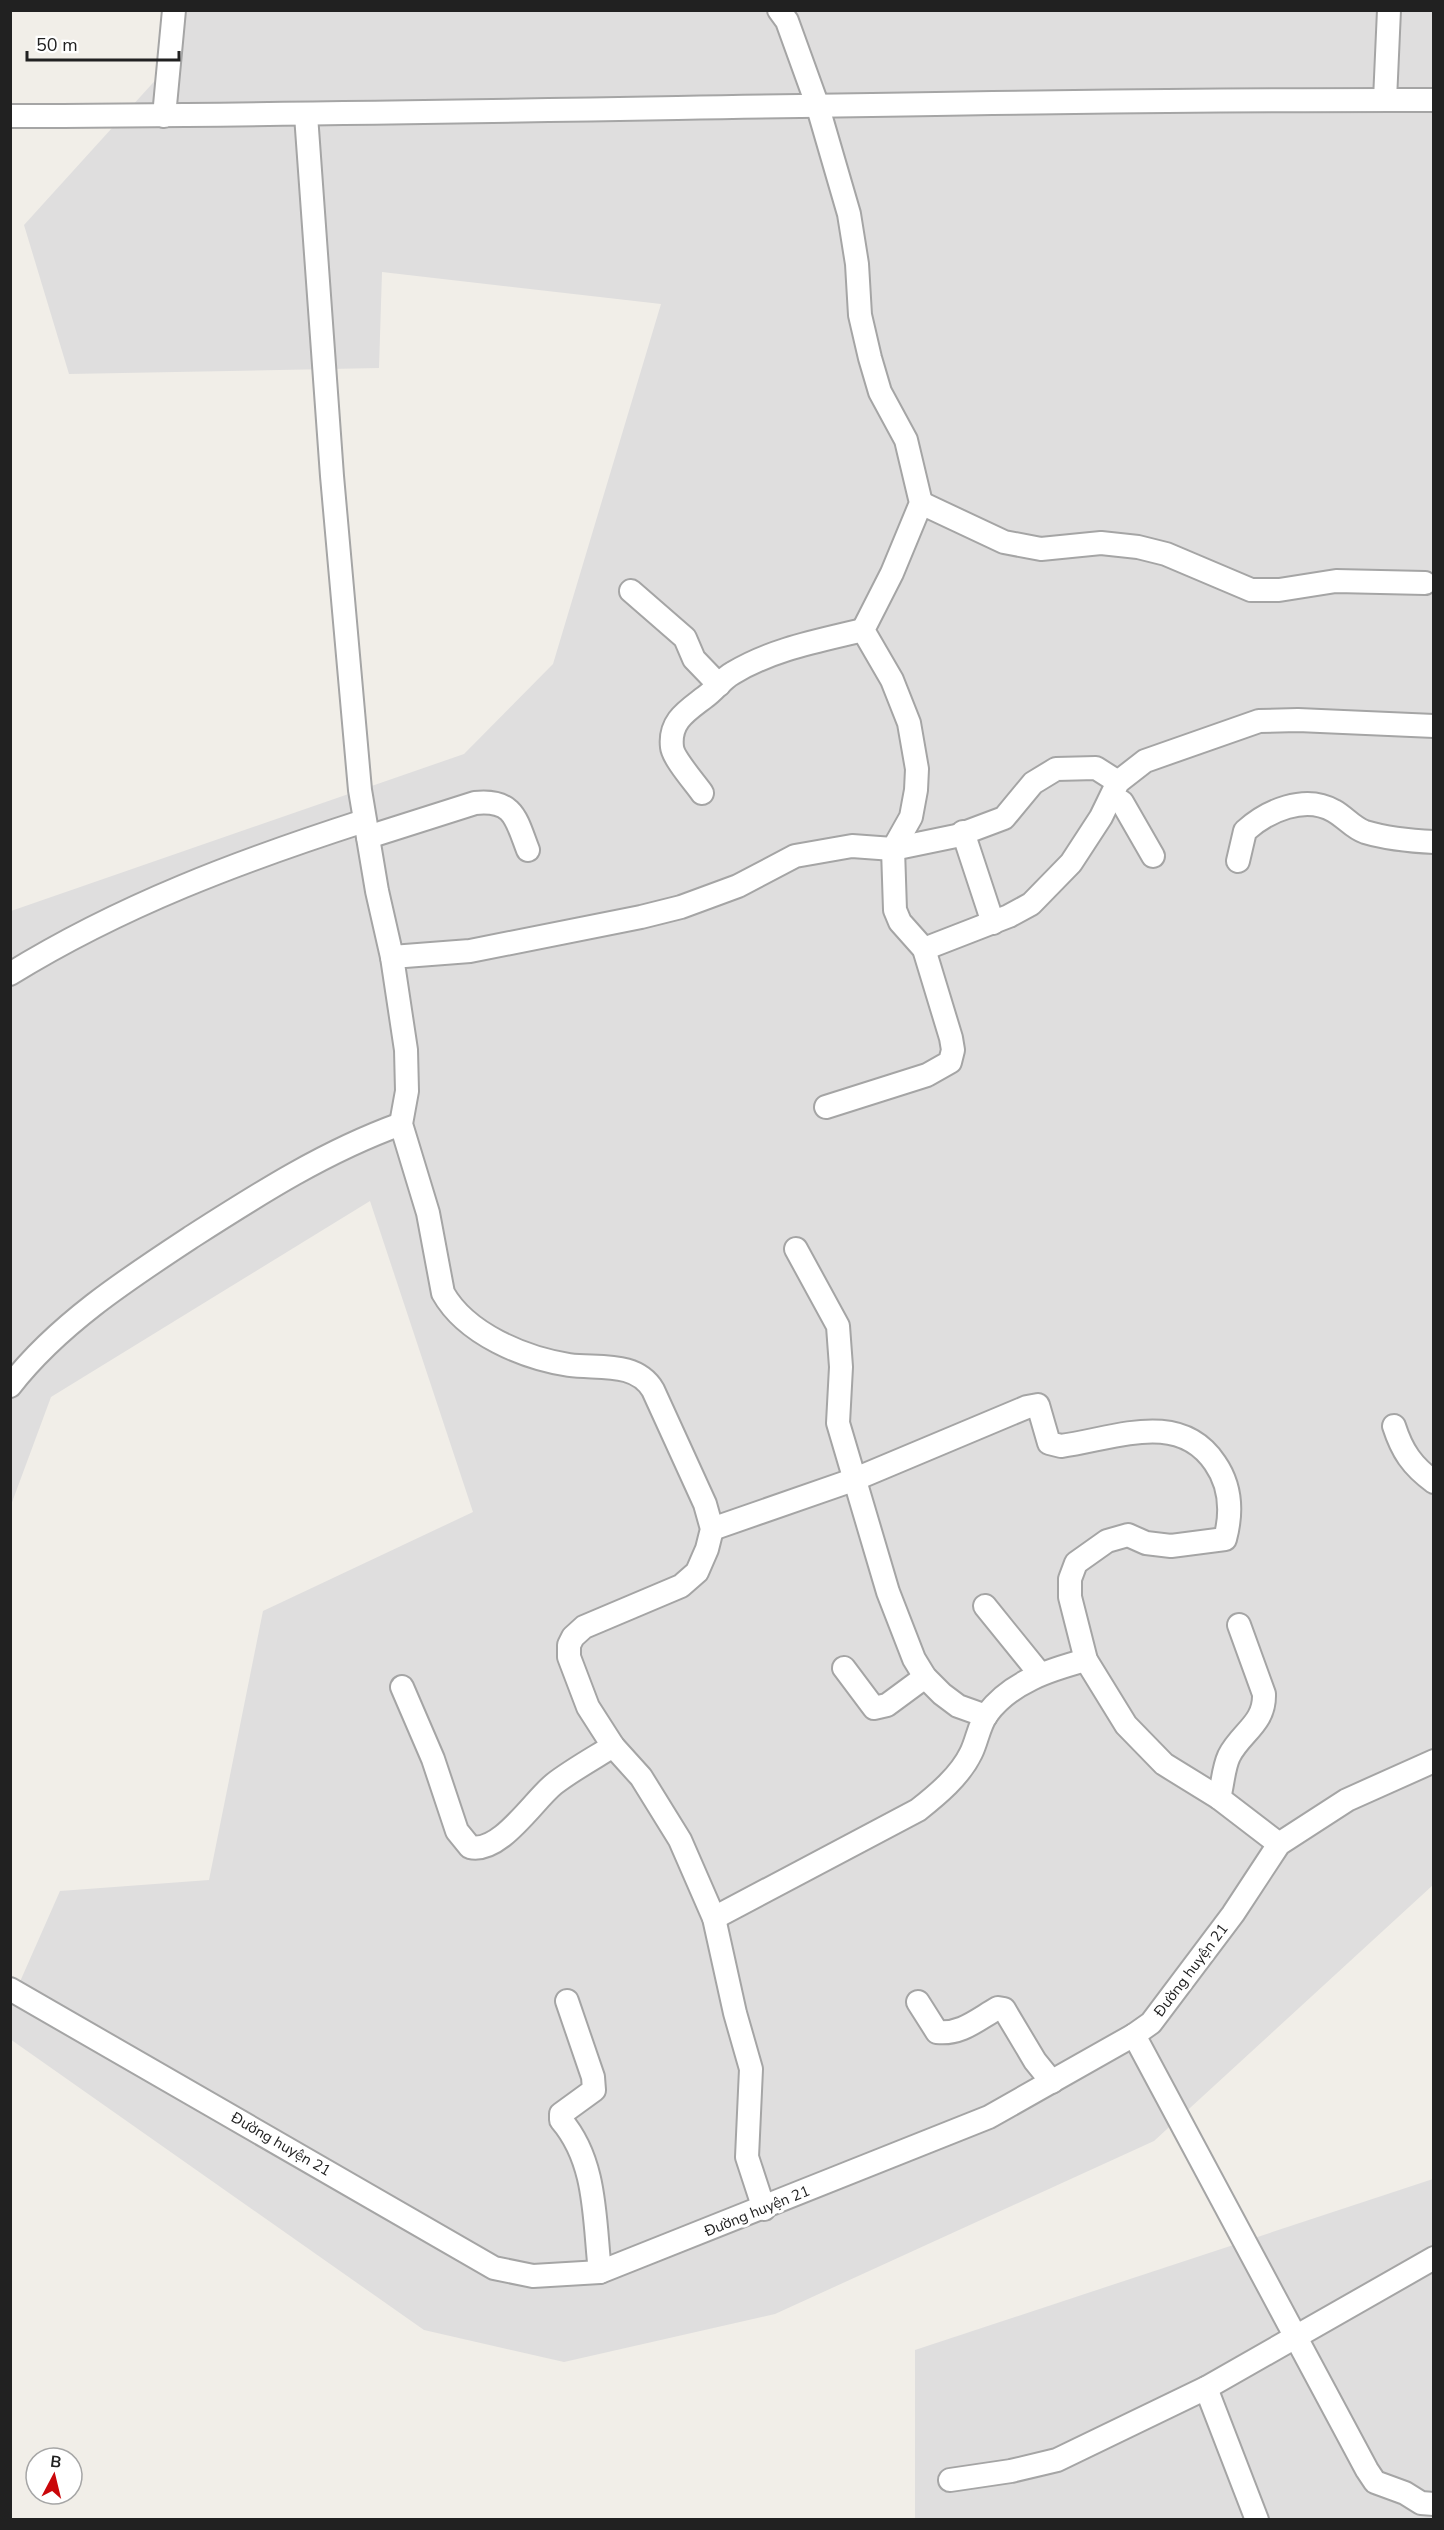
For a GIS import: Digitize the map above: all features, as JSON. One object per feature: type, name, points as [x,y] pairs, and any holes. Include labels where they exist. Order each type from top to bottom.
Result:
[{"type":"street","points":[[164,116],[174,10]]},
{"type":"street","points":[[702,793],[672,749],[673,733],[686,709],[731,674],[782,650],[863,630],[892,573],[921,503],[906,440],[880,392],[870,358],[860,315],[857,264],[849,214],[817,104],[787,21],[779,10]]},
{"type":"street","points":[[1385,100],[1389,10]]},
{"type":"street","points":[[10,116],[306,116],[817,104],[1434,100]]},
{"type":"street","points":[[306,116],[332,476],[366,829],[392,957],[408,1072],[401,1124],[428,1213],[441,1284],[450,1305],[470,1325],[528,1353],[568,1365],[629,1371],[647,1380],[686,1460],[712,1529],[701,1565],[691,1578],[669,1593],[584,1627],[573,1637],[569,1645],[573,1670],[588,1707],[613,1746],[641,1778],[680,1840],[714,1918],[735,2013],[751,2069],[747,2157],[764,2209]]},
{"type":"street","points":[[921,503],[1004,542],[1041,549],[1101,543],[1138,547],[1166,554],[1251,590],[1279,590],[1336,581],[1425,583]]},
{"type":"street","points":[[631,591],[685,638],[694,659],[719,685]]},
{"type":"street","points":[[826,1107],[927,1075],[950,1062],[953,1050],[924,949],[900,922],[895,910],[893,849],[911,817],[917,769],[909,723],[887,670],[863,630]]},
{"type":"street","points":[[924,949],[993,923],[1031,904],[1071,863],[1115,790],[1145,761],[1258,721],[1298,720],[1434,726]]},
{"type":"street","points":[[392,957],[470,951],[641,917],[681,907],[738,886],[795,856],[852,846],[893,849],[963,832],[1004,818],[1033,783],[1056,769],[1096,768],[1115,790],[1153,856]]},
{"type":"street","points":[[10,974],[74,937],[213,872],[366,829],[475,803],[493,801],[514,813],[528,850]]},
{"type":"street","points":[[1238,861],[1245,831],[1266,817],[1293,805],[1307,804],[1335,811],[1364,831],[1434,842]]},
{"type":"street","points":[[963,832],[993,923]]},
{"type":"street","points":[[10,1386],[69,1327],[111,1290],[144,1267],[273,1184],[338,1149],[401,1124]]},
{"type":"street","points":[[796,1249],[838,1326],[842,1367],[838,1423],[888,1592],[914,1659],[925,1677],[958,1706],[986,1716]]},
{"type":"street","points":[[712,1529],[853,1480],[1027,1407],[1038,1405],[1049,1443],[1061,1446],[1146,1431],[1170,1431],[1194,1440],[1209,1454],[1228,1490],[1229,1524],[1225,1539],[1171,1546],[1146,1543],[1128,1535],[1107,1541],[1076,1563],[1070,1579],[1070,1597],[1086,1660],[1126,1725],[1146,1748],[1190,1782],[1219,1798],[1279,1844]]},
{"type":"street","points":[[1394,1426],[1403,1452],[1420,1472],[1434,1482]]},
{"type":"street","points":[[985,1606],[1040,1674]]},
{"type":"street","points":[[1219,1798],[1230,1754],[1257,1722],[1264,1704],[1264,1694],[1239,1625]]},
{"type":"street","points":[[714,1918],[918,1810],[938,1794],[970,1755],[986,1716],[1014,1688],[1040,1674],[1086,1660]]},
{"type":"street","points":[[844,1668],[874,1708],[887,1705],[925,1677]]},
{"type":"street","points":[[402,1687],[433,1759],[458,1831],[470,1847],[486,1847],[529,1812],[552,1785],[613,1746]]},
{"type":"street","name":"Đường huyện 21","points":[[10,1989],[494,2268],[533,2276],[600,2272],[764,2209],[989,2117],[1134,2035],[1151,2024],[1233,1914],[1279,1844],[1347,1800],[1434,1761]]},
{"type":"street","points":[[567,2001],[593,2077],[594,2090],[561,2117],[582,2151],[589,2171],[600,2272]]},
{"type":"street","points":[[918,2002],[937,2032],[948,2033],[976,2023],[998,2008],[1004,2009],[1035,2061],[1052,2082]]},
{"type":"street","points":[[1134,2035],[1294,2337],[1375,2482],[1406,2493],[1421,2503],[1434,2504]]},
{"type":"street","points":[[950,2480],[1011,2471],[1056,2460],[1206,2388],[1434,2258]]},
{"type":"street","points":[[1206,2388],[1257,2520]]},
{"type":"shaded area","points":[[182,11],[1433,11],[1433,1885],[1154,2141],[775,2314],[564,2362],[424,2330],[10,2039],[11,2002],[60,1891],[209,1880],[263,1611],[473,1512],[370,1201],[51,1397],[11,1505],[11,911],[464,754],[553,664],[661,304],[382,272],[379,368],[69,374],[24,225],[180,53]]},
{"type":"shaded area","points":[[1433,2179],[1433,2519],[915,2519],[915,2350]]}]
